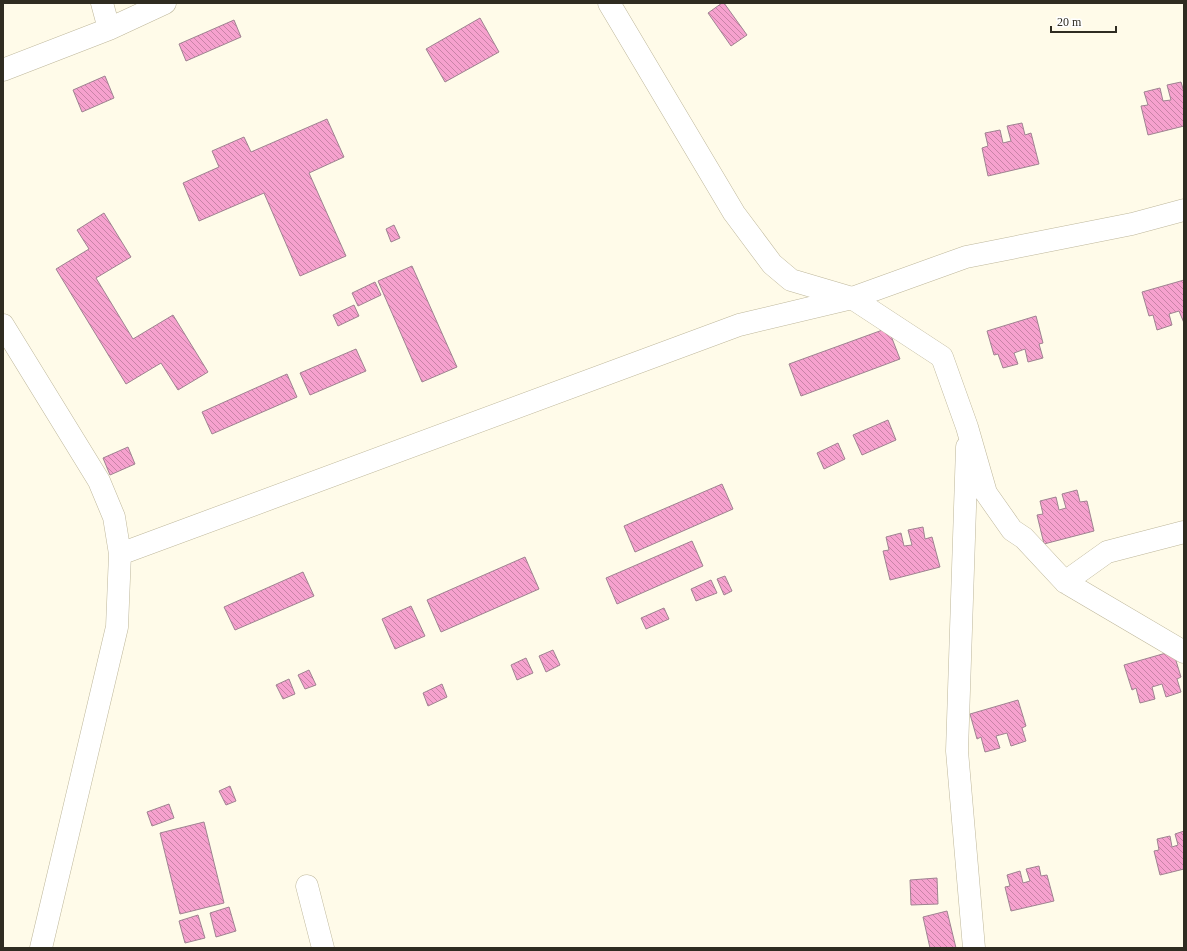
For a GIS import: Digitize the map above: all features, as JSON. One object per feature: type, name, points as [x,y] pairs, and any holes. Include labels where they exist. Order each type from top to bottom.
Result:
[{"type":"street","points":[[102,3],[109,29]]},
{"type":"street","points":[[3,70],[109,29],[165,3]]},
{"type":"street","points":[[609,3],[734,213],[772,264],[791,280],[852,298],[942,357],[967,427],[986,493],[1012,530],[1024,538],[1065,582],[1184,652]]},
{"type":"street","points":[[120,554],[739,325],[852,298],[966,257],[1132,224],[1184,210]]},
{"type":"street","points":[[4,330],[99,481],[114,517],[120,554],[117,628],[41,948]]},
{"type":"street","points":[[967,427],[957,751],[974,948]]},
{"type":"street","points":[[1065,582],[1107,552],[1184,532]]},
{"type":"street","points":[[307,886],[323,948]]},
{"type":"building","points":[[724,3],[747,35],[731,46],[708,13]]},
{"type":"building","points":[[480,18],[499,52],[445,82],[426,49]]},
{"type":"building","points":[[234,20],[241,37],[186,61],[179,44]]},
{"type":"building","points":[[105,76],[114,98],[82,112],[73,90]]},
{"type":"building","points":[[1181,82],[1184,92],[1184,126],[1148,135],[1141,106],[1148,105],[1144,92],[1160,88],[1163,101],[1171,100],[1167,85]]},
{"type":"building","points":[[327,119],[344,157],[309,173],[346,256],[300,276],[264,193],[199,221],[183,183],[219,167],[212,151],[244,137],[251,152]]},
{"type":"building","points":[[1022,123],[1025,135],[1031,133],[1039,164],[988,176],[982,148],[988,146],[985,133],[1000,130],[1003,143],[1011,141],[1007,126]]},
{"type":"building","points":[[104,213],[131,257],[96,278],[133,339],[173,315],[208,372],[178,390],[161,363],[126,384],[56,269],[89,249],[77,230]]},
{"type":"building","points":[[394,225],[400,238],[391,242],[386,229]]},
{"type":"building","points":[[412,266],[457,367],[422,382],[378,281]]},
{"type":"building","points":[[1184,280],[1184,323],[1179,311],[1169,314],[1172,325],[1157,330],[1153,315],[1149,316],[1142,292]]},
{"type":"building","points":[[375,282],[381,295],[358,306],[352,293]]},
{"type":"building","points":[[354,305],[359,316],[338,326],[333,315]]},
{"type":"building","points":[[1036,316],[1043,343],[1039,344],[1043,358],[1028,362],[1025,349],[1014,353],[1018,364],[1003,368],[998,354],[994,355],[987,331]]},
{"type":"building","points":[[888,328],[900,359],[801,396],[789,364]]},
{"type":"building","points":[[356,349],[366,371],[310,395],[300,373]]},
{"type":"building","points":[[287,374],[297,397],[212,434],[202,412]]},
{"type":"building","points":[[888,420],[896,440],[862,455],[853,435]]},
{"type":"building","points":[[838,443],[845,459],[824,469],[817,453]]},
{"type":"building","points":[[128,447],[135,464],[110,475],[103,458]]},
{"type":"building","points":[[722,484],[733,509],[635,552],[624,526]]},
{"type":"building","points":[[1077,490],[1080,502],[1087,501],[1094,531],[1044,544],[1037,515],[1043,514],[1040,501],[1056,497],[1059,510],[1066,508],[1062,494]]},
{"type":"building","points":[[923,527],[925,539],[932,537],[940,567],[890,580],[883,551],[889,550],[886,537],[901,533],[904,546],[912,545],[908,530]]},
{"type":"building","points":[[692,541],[703,566],[617,604],[606,578]]},
{"type":"building","points":[[525,557],[539,589],[441,632],[427,600]]},
{"type":"building","points":[[303,572],[314,596],[235,630],[224,607]]},
{"type":"building","points":[[725,576],[732,591],[724,595],[717,579]]},
{"type":"building","points":[[711,580],[717,593],[696,601],[691,589]]},
{"type":"building","points":[[411,606],[425,636],[395,649],[382,619]]},
{"type":"building","points":[[664,608],[669,619],[646,629],[641,618]]},
{"type":"building","points":[[553,650],[560,665],[546,672],[539,656]]},
{"type":"building","points":[[1173,651],[1181,677],[1177,679],[1181,692],[1166,697],[1162,684],[1152,687],[1155,699],[1140,703],[1136,688],[1132,690],[1124,665]]},
{"type":"building","points":[[526,658],[533,673],[517,680],[511,665]]},
{"type":"building","points":[[309,670],[316,685],[305,689],[298,675]]},
{"type":"building","points":[[289,679],[295,694],[283,699],[276,685]]},
{"type":"building","points":[[442,684],[447,697],[428,706],[423,693]]},
{"type":"building","points":[[1018,700],[1026,726],[1022,728],[1026,741],[1011,746],[1007,733],[996,736],[1000,748],[985,752],[981,737],[977,739],[970,714]]},
{"type":"building","points":[[230,786],[236,801],[226,805],[219,791]]},
{"type":"building","points":[[169,804],[174,818],[152,826],[147,812]]},
{"type":"building","points":[[204,822],[224,903],[180,914],[160,833]]},
{"type":"building","points":[[1184,831],[1184,869],[1160,875],[1154,851],[1159,850],[1157,839],[1170,836],[1172,847],[1178,845],[1175,834]]},
{"type":"building","points":[[1039,866],[1041,876],[1047,875],[1054,901],[1011,911],[1005,887],[1010,886],[1007,875],[1020,871],[1023,883],[1030,881],[1026,869]]},
{"type":"building","points":[[937,878],[938,904],[911,905],[910,880]]},
{"type":"building","points":[[229,907],[236,931],[216,937],[210,913]]},
{"type":"building","points":[[947,911],[956,948],[930,948],[923,917]]},
{"type":"building","points":[[198,915],[205,938],[185,943],[179,921]]}]
